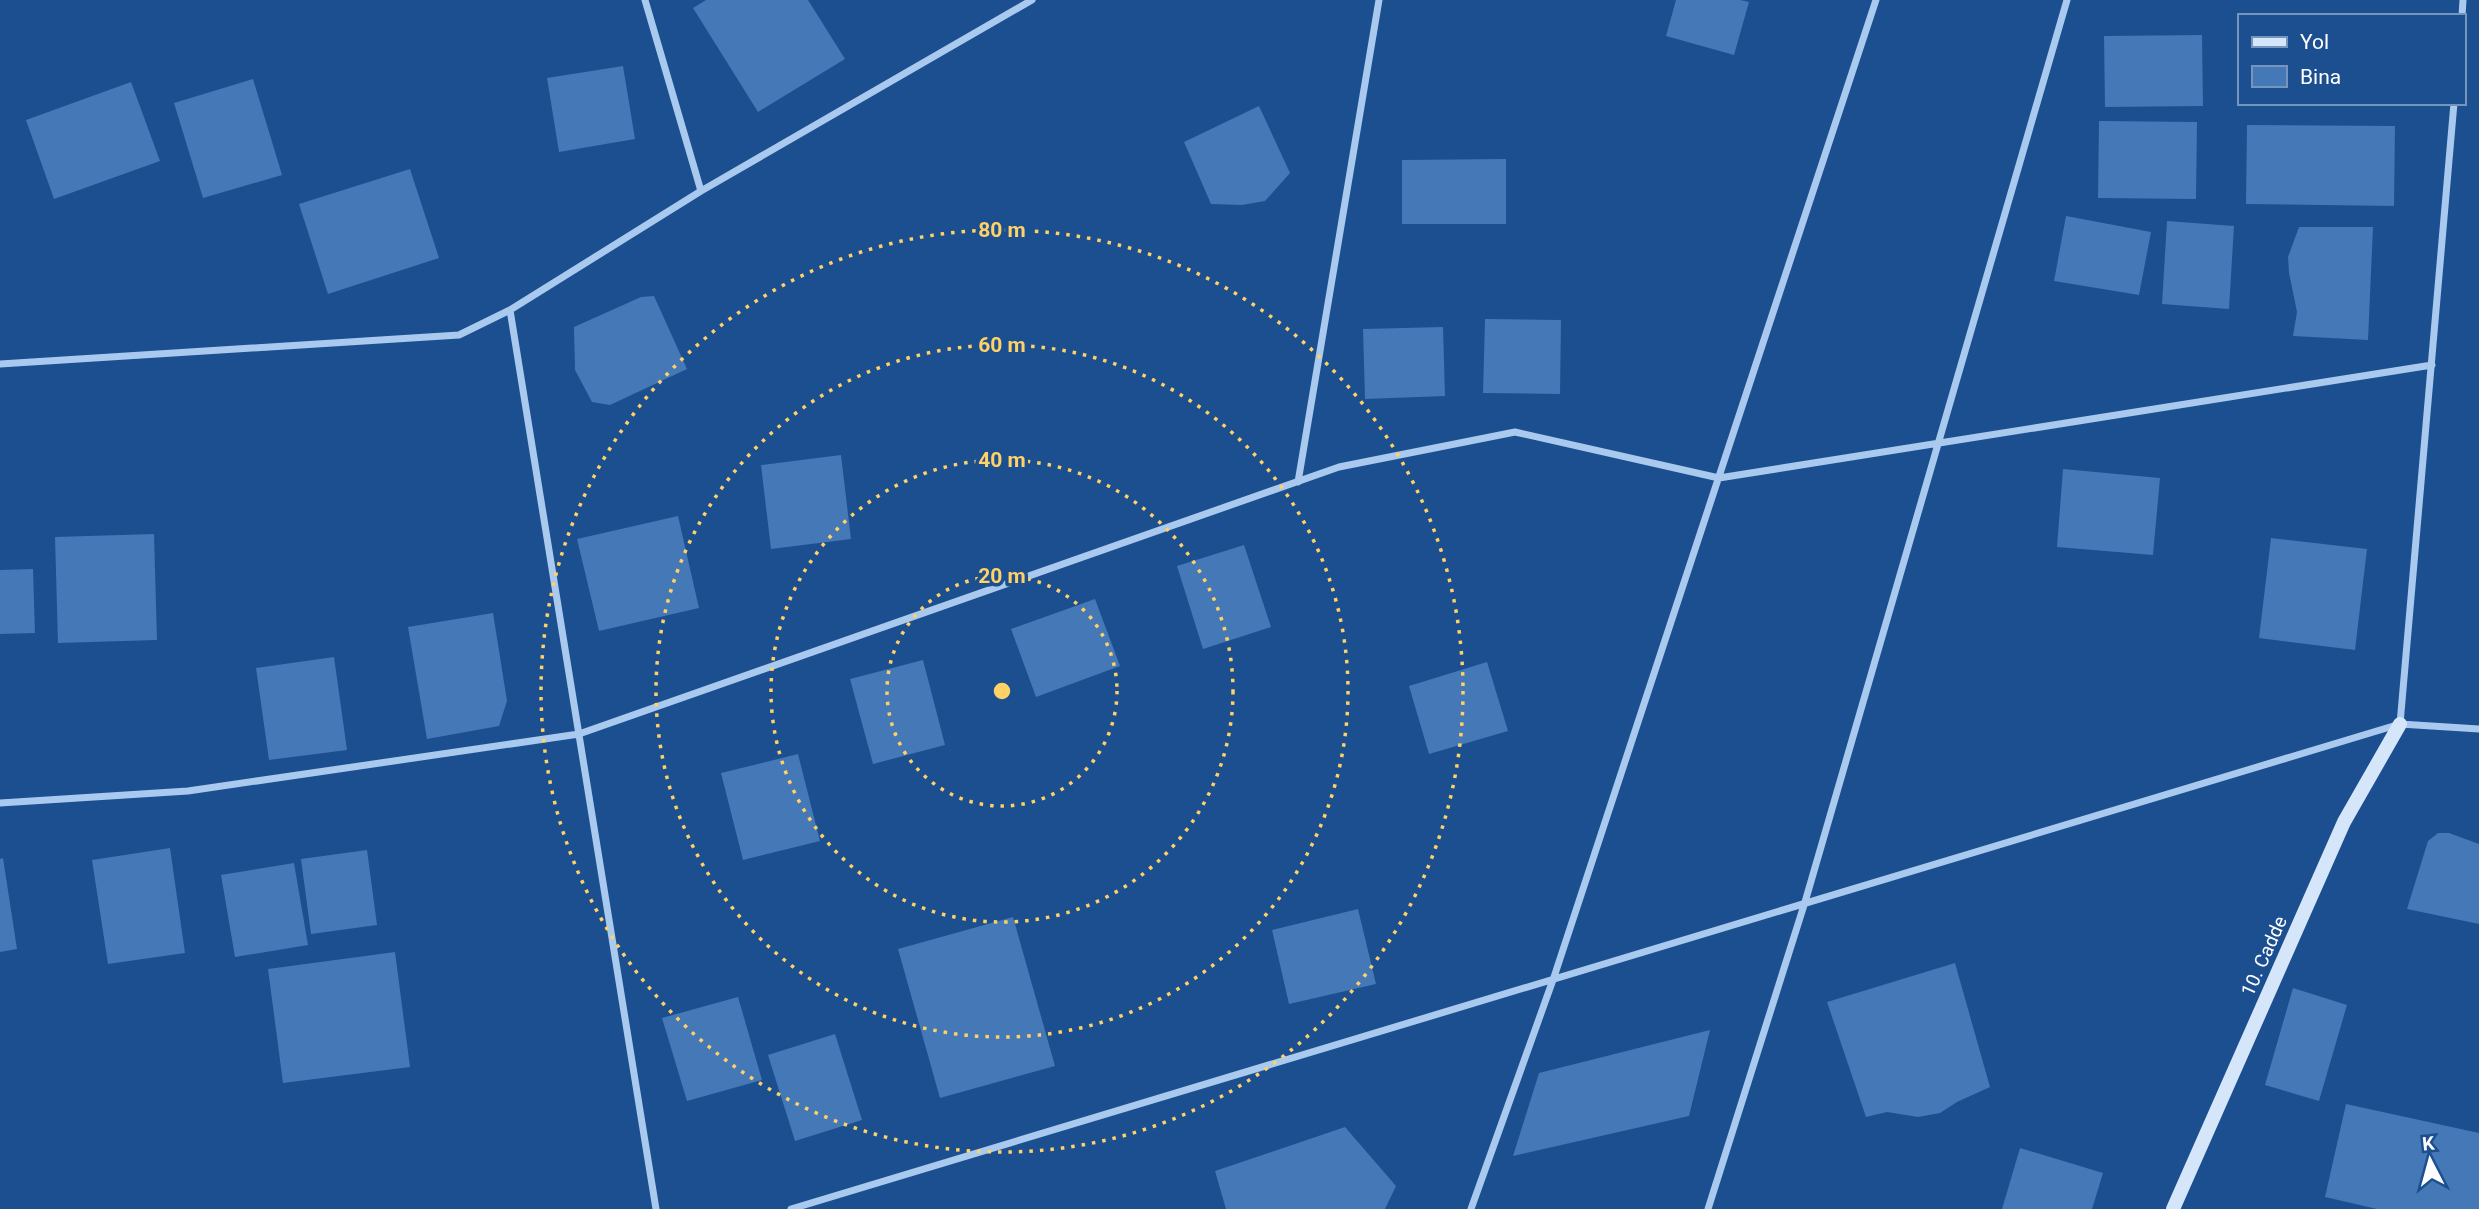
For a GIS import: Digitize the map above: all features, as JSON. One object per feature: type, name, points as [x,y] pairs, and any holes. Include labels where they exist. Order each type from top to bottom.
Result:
[{"type":"street","points":[[645,0],[701,191]]},
{"type":"street","points":[[0,364],[459,335],[510,310],[701,191],[1032,0]]},
{"type":"street","points":[[1298,482],[1380,0]]},
{"type":"street","points":[[1471,1209],[1554,977],[1876,0]]},
{"type":"street","points":[[1709,1209],[1805,902],[2067,0]]},
{"type":"street","points":[[2400,723],[2454,105]]},
{"type":"street","points":[[510,310],[656,1209]]},
{"type":"street","points":[[0,803],[188,791],[579,734],[1339,467],[1515,432],[1719,478],[2431,365]]},
{"type":"street","points":[[791,1209],[2400,723],[2479,729]]},
{"type":"street","name":"10. Cadde","points":[[2172,1209],[2344,822],[2400,723]]},
{"type":"building","points":[[706,0],[808,0],[845,59],[758,112],[693,8]]},
{"type":"building","points":[[1676,0],[1749,2],[1734,55],[1666,36]]},
{"type":"building","points":[[2202,35],[2203,106],[2105,107],[2104,36]]},
{"type":"building","points":[[623,66],[635,139],[559,152],[547,78]]},
{"type":"building","points":[[253,79],[282,175],[203,198],[174,103]]},
{"type":"building","points":[[131,82],[160,161],[54,199],[26,120]]},
{"type":"building","points":[[1259,106],[1290,173],[1265,201],[1242,205],[1211,204],[1184,142]]},
{"type":"building","points":[[2099,121],[2197,122],[2196,199],[2098,198]]},
{"type":"building","points":[[2247,125],[2395,126],[2394,206],[2246,204]]},
{"type":"building","points":[[1506,159],[1506,224],[1402,224],[1402,160]]},
{"type":"building","points":[[410,169],[439,258],[328,294],[299,204]]},
{"type":"building","points":[[2066,216],[2151,232],[2139,295],[2054,281]]},
{"type":"building","points":[[2167,221],[2234,226],[2229,309],[2162,304]]},
{"type":"building","points":[[2299,227],[2373,227],[2368,340],[2293,336],[2297,312],[2288,257]]},
{"type":"building","points":[[654,296],[687,369],[610,405],[592,402],[575,370],[574,327],[641,297]]},
{"type":"building","points":[[1485,319],[1561,320],[1560,394],[1483,393]]},
{"type":"building","points":[[1443,327],[1445,396],[1365,399],[1363,329]]},
{"type":"building","points":[[841,455],[851,539],[771,549],[761,465]]},
{"type":"building","points":[[2063,469],[2160,478],[2153,555],[2057,547]]},
{"type":"building","points":[[678,516],[699,608],[599,631],[577,539]]},
{"type":"building","points":[[154,534],[157,640],[58,643],[55,537]]},
{"type":"building","points":[[2271,538],[2367,549],[2355,650],[2259,638]]},
{"type":"building","points":[[1244,545],[1271,627],[1203,649],[1177,566]]},
{"type":"building","points":[[33,569],[35,633],[0,634],[0,570]]},
{"type":"building","points":[[1095,599],[1120,666],[1036,697],[1011,629]]},
{"type":"building","points":[[493,613],[507,701],[499,726],[427,739],[408,627]]},
{"type":"building","points":[[334,657],[347,750],[269,760],[256,668]]},
{"type":"building","points":[[923,660],[945,745],[873,764],[850,679]]},
{"type":"building","points":[[1487,662],[1508,731],[1429,754],[1409,686]]},
{"type":"building","points":[[798,754],[820,841],[743,860],[721,773]]},
{"type":"building","points":[[2438,833],[2449,833],[2479,844],[2479,924],[2407,909],[2428,841]]},
{"type":"building","points":[[170,848],[185,953],[108,964],[92,860]]},
{"type":"building","points":[[367,850],[377,925],[311,934],[301,859]]},
{"type":"building","points":[[3,858],[17,949],[0,952],[0,859]]},
{"type":"building","points":[[294,863],[308,945],[235,957],[221,875]]},
{"type":"building","points":[[1358,909],[1376,984],[1289,1004],[1272,930]]},
{"type":"building","points":[[1013,917],[1055,1066],[940,1098],[898,949]]},
{"type":"building","points":[[395,952],[410,1067],[283,1083],[268,969]]},
{"type":"building","points":[[1955,963],[1990,1087],[1940,1113],[1918,1117],[1887,1112],[1866,1117],[1827,1002]]},
{"type":"building","points":[[2293,988],[2347,1005],[2319,1101],[2265,1085]]},
{"type":"building","points":[[738,997],[762,1080],[687,1101],[662,1018]]},
{"type":"building","points":[[1710,1030],[1689,1116],[1513,1156],[1539,1073]]},
{"type":"building","points":[[835,1034],[862,1120],[795,1141],[768,1055]]},
{"type":"building","points":[[2346,1104],[2479,1133],[2479,1209],[2377,1209],[2325,1197]]},
{"type":"building","points":[[1345,1127],[1396,1186],[1385,1209],[1226,1209],[1215,1171]]},
{"type":"building","points":[[2020,1148],[2103,1173],[2092,1209],[2002,1209]]}]
